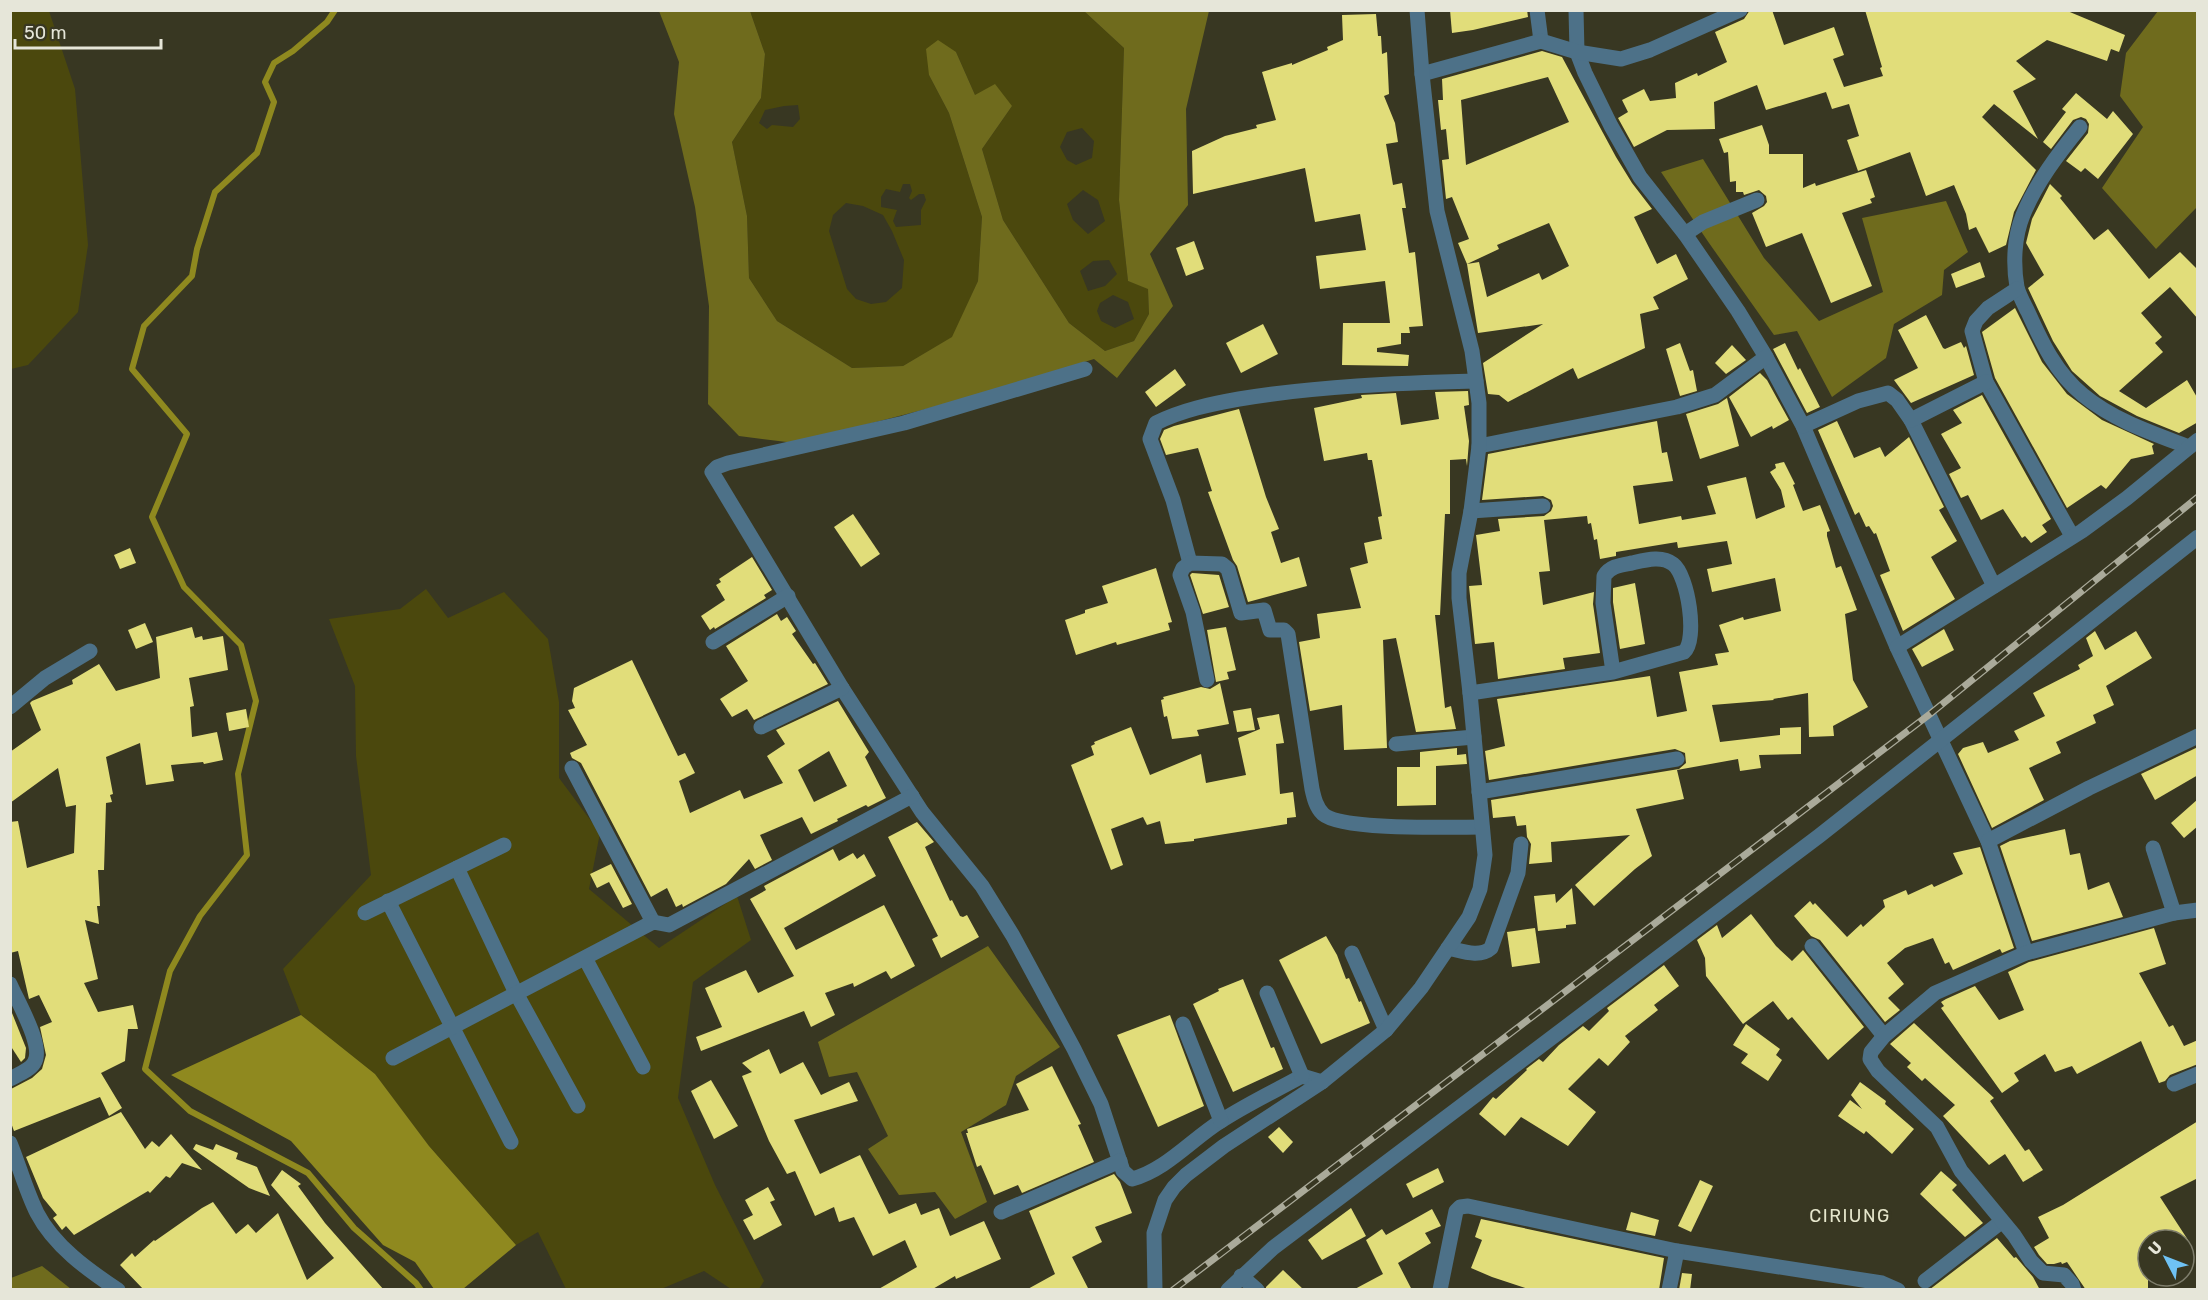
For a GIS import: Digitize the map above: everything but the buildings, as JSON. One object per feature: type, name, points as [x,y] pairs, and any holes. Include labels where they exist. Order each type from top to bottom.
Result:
[{"type":"street","points":[[1155,1290],[1154,1233],[1165,1200],[1174,1187],[1224,1146],[1322,1082],[1386,1030],[1421,988],[1469,917],[1476,902],[1485,855],[1459,598],[1459,573],[1471,511],[1479,446],[1479,403],[1472,351],[1437,211],[1417,10]]},
{"type":"street","points":[[1537,10],[1541,40]]},
{"type":"street","points":[[1575,10],[1577,52],[1585,74],[1611,126],[1640,177],[1685,234],[1738,311],[1803,426],[1897,647],[1988,841],[2026,953]]},
{"type":"street","points":[[1422,74],[1541,40],[1577,52],[1621,59],[1650,50],[1740,10]]},
{"type":"street","points":[[2080,127],[2053,162],[2023,216],[2017,238],[2015,259],[2017,289],[2052,360],[2084,395],[2117,417],[2193,444]]},
{"type":"street","points":[[1685,234],[1703,222],[1757,200]]},
{"type":"street","points":[[2017,289],[1988,308],[1976,321],[1972,332],[1986,382],[2072,537]]},
{"type":"street","points":[[1479,446],[1677,406],[1715,394],[1766,357]]},
{"type":"street","points":[[1085,369],[904,423],[728,463],[714,469],[714,476],[842,688],[922,812],[982,886],[1013,936],[1101,1104],[1123,1171],[1132,1179],[1141,1176],[1161,1165],[1221,1120],[1302,1076],[1322,1082]]},
{"type":"street","points":[[1190,564],[1173,500],[1149,439],[1156,423],[1171,415],[1271,394],[1372,385],[1476,381]]},
{"type":"street","points":[[1911,420],[1986,382]]},
{"type":"street","points":[[1803,426],[1858,401],[1888,393],[1897,399],[1911,420],[1994,586]]},
{"type":"street","points":[[1897,647],[2072,537],[2127,498],[2193,444]]},
{"type":"street","points":[[1471,511],[1543,506]]},
{"type":"street","points":[[1228,1290],[1274,1248],[1809,843],[2198,537]]},
{"type":"street","points":[[1470,693],[1613,672],[1678,655],[1688,649],[1691,641],[1691,625],[1685,589],[1681,574],[1670,562],[1662,559],[1646,560],[1613,567],[1604,576],[1603,603],[1613,672]]},
{"type":"street","points":[[1207,680],[1193,612],[1180,575],[1183,568],[1190,564],[1226,566],[1241,613],[1264,610],[1270,630],[1284,630],[1288,634],[1312,789],[1315,801],[1322,813],[1356,825],[1482,827]]},
{"type":"street","points":[[713,642],[788,596]]},
{"type":"street","points":[[10,707],[45,678],[90,651]]},
{"type":"street","points":[[762,728],[842,688]]},
{"type":"street","points":[[1988,841],[2089,788],[2198,736]]},
{"type":"street","points":[[1396,744],[1474,737]]},
{"type":"street","points":[[1479,792],[1677,759]]},
{"type":"street","points":[[572,768],[653,922]]},
{"type":"street","points":[[393,1058],[653,922],[669,925],[912,796]]},
{"type":"street","points":[[1448,948],[1477,953],[1486,952],[1491,948],[1518,873],[1521,844]]},
{"type":"street","points":[[365,913],[504,845]]},
{"type":"street","points":[[2153,848],[2174,913]]},
{"type":"street","points":[[457,868],[516,993],[578,1106]]},
{"type":"street","points":[[388,902],[512,1142]]},
{"type":"street","points":[[2074,1290],[2064,1275],[2047,1274],[2040,1270],[1961,1171],[1937,1127],[1878,1071],[1870,1059],[1870,1052],[1884,1036],[1935,993],[2026,953],[2174,913],[2198,910]]},
{"type":"street","points":[[1812,946],[1884,1036]]},
{"type":"street","points":[[1352,953],[1386,1030]]},
{"type":"street","points":[[585,958],[643,1067]]},
{"type":"street","points":[[10,984],[34,1039],[37,1054],[34,1064],[10,1079]]},
{"type":"street","points":[[1267,993],[1302,1076]]},
{"type":"street","points":[[1183,1024],[1221,1120]]},
{"type":"street","points":[[2174,1084],[2198,1074]]},
{"type":"street","points":[[10,1143],[37,1214],[60,1244],[78,1261],[118,1290]]},
{"type":"street","points":[[1001,1212],[1120,1161]]},
{"type":"street","points":[[1440,1290],[1456,1211],[1460,1207],[1468,1206],[1677,1251],[1882,1283],[1898,1290]]},
{"type":"street","points":[[1925,1281],[2001,1222]]},
{"type":"street","points":[[1669,1290],[1677,1251]]},
{"type":"street","points":[[1242,1276],[1257,1290]]},
{"type":"shaded area","points":[[11,10],[49,11],[75,89],[88,245],[78,312],[28,365],[11,369]]},
{"type":"shaded area","points":[[659,11],[750,11],[765,54],[761,98],[732,142],[747,216],[749,278],[777,321],[852,368],[903,366],[952,337],[978,281],[982,217],[949,113],[929,75],[926,49],[938,40],[956,52],[975,95],[995,84],[1012,106],[982,149],[1003,220],[1069,323],[1105,351],[1134,341],[1149,314],[1148,289],[1128,281],[1119,200],[1124,48],[1084,11],[1209,11],[1186,109],[1188,205],[1150,254],[1173,306],[1117,378],[1094,359],[957,401],[795,443],[739,436],[708,404],[709,306],[695,207],[674,114],[679,62]]},
{"type":"shaded area","points":[[750,11],[1084,11],[1124,48],[1119,200],[1128,281],[1148,288],[1149,314],[1134,341],[1105,351],[1069,323],[1003,220],[982,149],[1012,106],[975,95],[956,52],[929,75],[949,113],[982,217],[978,281],[953,337],[903,366],[852,368],[777,321],[749,278],[747,216],[732,142],[761,98],[765,54]],"holes":[[[798,105],[800,119],[793,127],[772,125],[767,129],[759,123],[765,110]],[[1082,128],[1094,141],[1092,158],[1076,165],[1067,160],[1060,147],[1067,132]],[[903,184],[910,184],[912,191],[909,198],[911,200],[919,194],[924,194],[926,200],[921,210],[921,225],[896,227],[893,221],[897,210],[881,207],[881,197],[886,189],[900,192]],[[1083,190],[1098,200],[1105,221],[1088,234],[1073,220],[1067,204]],[[846,203],[863,206],[883,215],[904,260],[902,288],[886,302],[871,304],[856,299],[847,289],[829,231],[833,215]],[[1109,260],[1117,274],[1105,286],[1088,291],[1080,271],[1093,261]],[[1113,295],[1128,302],[1134,319],[1115,328],[1101,321],[1097,311],[1100,303]]]},
{"type":"shaded area","points":[[2158,11],[2197,11],[2198,206],[2156,249],[2102,188],[2143,127],[2120,96],[2126,53]]},
{"type":"shaded area","points":[[1703,159],[1764,258],[1819,321],[1883,292],[1862,218],[1946,201],[1968,252],[1944,270],[1942,295],[1894,324],[1886,358],[1832,397],[1797,331],[1774,335],[1661,172]]},
{"type":"shaded area","points":[[426,589],[448,618],[504,592],[548,639],[559,702],[559,778],[600,833],[589,889],[659,948],[737,896],[751,940],[693,982],[678,1098],[715,1185],[764,1281],[759,1289],[731,1289],[704,1271],[661,1289],[566,1289],[538,1232],[516,1245],[429,1146],[375,1074],[301,1015],[283,969],[371,875],[356,756],[355,686],[329,619],[400,609]]},
{"type":"shaded area","points":[[988,946],[1060,1047],[1016,1076],[1006,1105],[961,1132],[987,1202],[955,1219],[935,1192],[899,1195],[868,1149],[888,1136],[857,1072],[829,1077],[818,1042]]},
{"type":"shaded area","points":[[301,1015],[375,1074],[429,1146],[516,1245],[463,1289],[434,1289],[415,1262],[383,1245],[291,1141],[171,1075]]},
{"type":"shaded area","points":[[42,1266],[71,1289],[11,1289],[11,1278]]},
{"type":"waterway","points":[[335,10],[327,22],[293,51],[274,63],[265,82],[274,102],[257,153],[215,192],[197,249],[192,276],[144,326],[132,369],[187,434],[152,517],[184,587],[241,645],[256,701],[238,774],[247,855],[200,916],[170,971],[145,1069],[190,1111],[308,1173],[354,1228],[421,1290]]},
{"type":"railway","points":[[1173,1290],[1930,714],[2198,497]]},
{"type":"district","name":"CIRIUNG","points":[[1850,1216]]}]
